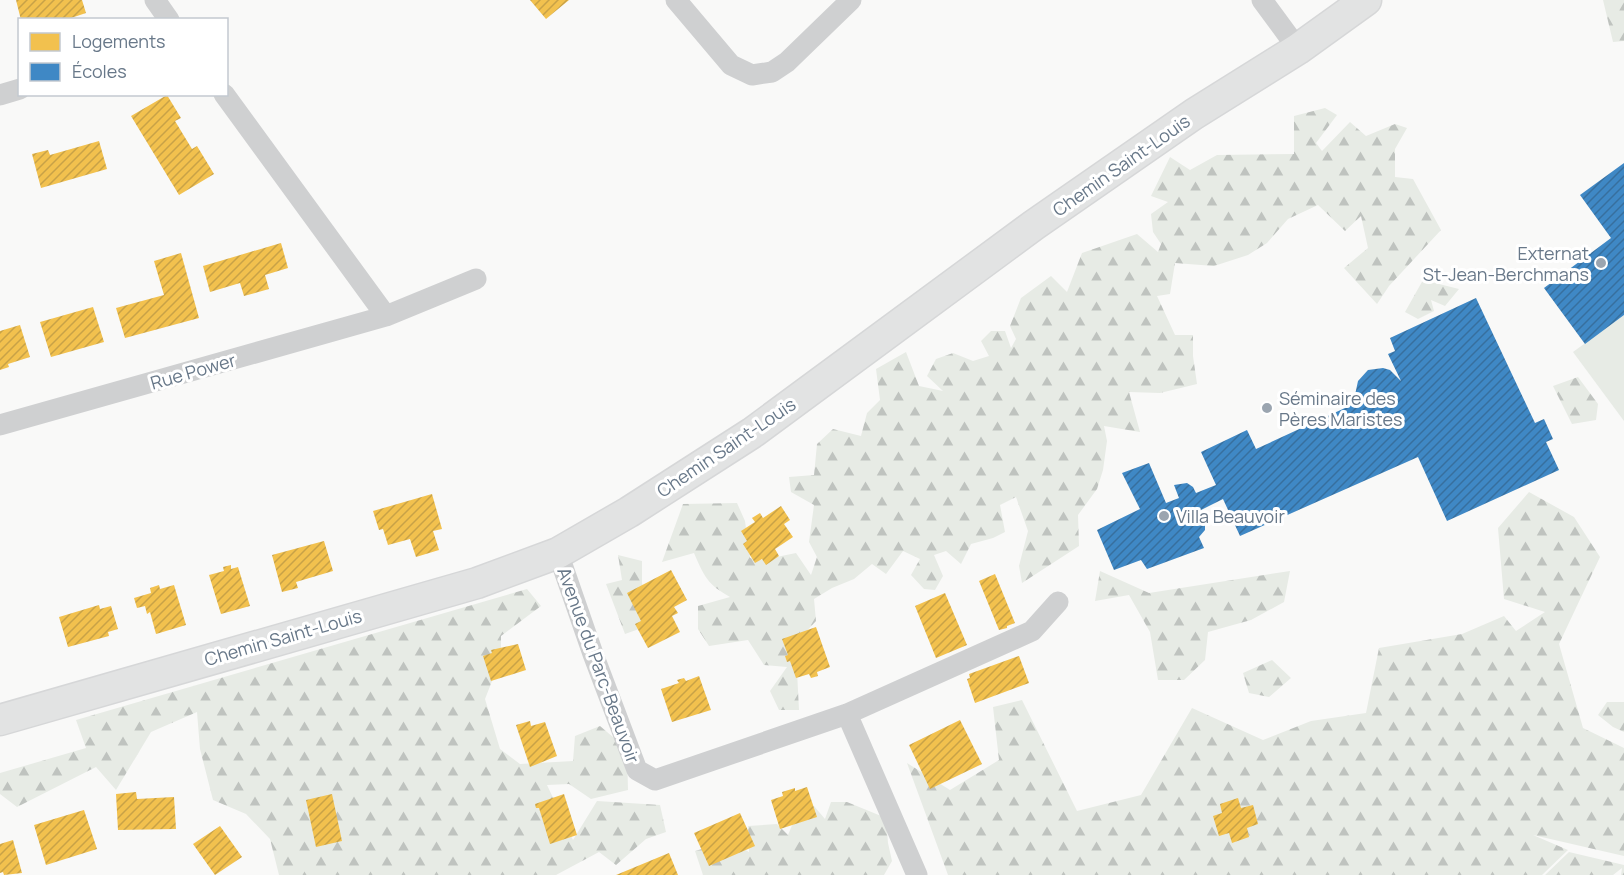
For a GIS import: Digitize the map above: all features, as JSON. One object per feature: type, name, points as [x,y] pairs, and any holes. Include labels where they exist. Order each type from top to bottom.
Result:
[{"type":"street","points":[[155,0],[168,18]]},
{"type":"street","points":[[676,0],[731,64],[752,75],[771,72],[788,62],[851,0]]},
{"type":"street","points":[[1262,0],[1298,49]]},
{"type":"street","name":"Chemin Saint-Louis","points":[[0,720],[477,582],[558,553],[629,512],[752,434],[1034,225],[1194,114],[1298,49],[1366,0]]},
{"type":"street","points":[[0,95],[18,90]]},
{"type":"street","points":[[225,96],[386,316]]},
{"type":"street","name":"Rue Power","points":[[0,425],[386,316],[476,279]]},
{"type":"street","name":"Avenue du Parc-Beauvoir","points":[[558,553],[637,770],[655,780],[847,714],[1032,631],[1058,602]]},
{"type":"street","points":[[847,714],[917,875]]},
{"type":"green space","points":[[1603,0],[1624,0],[1624,41],[1613,42]]},
{"type":"green space","points":[[1325,108],[1337,115],[1316,143],[1322,151],[1350,122],[1366,136],[1395,124],[1407,128],[1395,149],[1395,177],[1413,179],[1441,230],[1389,286],[1377,304],[1344,268],[1368,248],[1361,216],[1345,231],[1318,205],[1288,219],[1267,243],[1248,255],[1214,266],[1175,263],[1170,294],[1157,296],[1175,335],[1193,335],[1197,384],[1160,393],[1129,392],[1140,432],[1104,426],[1107,441],[1103,470],[1097,489],[1078,515],[1079,546],[1022,583],[1019,566],[1028,531],[1016,497],[1000,505],[1005,532],[971,544],[961,564],[946,551],[934,555],[943,576],[935,590],[924,589],[911,575],[920,559],[903,551],[886,574],[872,564],[854,579],[814,599],[816,621],[803,635],[797,671],[799,710],[779,710],[770,691],[787,667],[764,665],[748,640],[709,646],[698,629],[698,606],[730,597],[707,579],[694,553],[662,562],[683,504],[737,503],[745,521],[750,558],[762,560],[796,553],[811,575],[817,557],[809,542],[814,505],[791,492],[789,477],[814,475],[817,444],[833,429],[861,436],[867,413],[880,400],[876,369],[906,352],[919,386],[943,391],[927,376],[936,359],[953,353],[973,361],[989,356],[981,341],[991,331],[1005,331],[1011,348],[1016,339],[1010,326],[1021,298],[1051,276],[1067,292],[1082,253],[1137,234],[1158,252],[1161,244],[1153,232],[1151,214],[1168,202],[1151,196],[1170,157],[1190,170],[1217,155],[1294,154],[1294,116]]},
{"type":"green space","points":[[1423,280],[1459,289],[1445,306],[1431,300],[1434,311],[1418,319],[1405,312]]},
{"type":"green space","points":[[1624,315],[1624,421],[1573,352]]},
{"type":"green space","points":[[1578,377],[1598,404],[1596,420],[1572,424],[1553,386]]},
{"type":"green space","points":[[1529,492],[1574,517],[1600,557],[1559,644],[1583,728],[1624,748],[1624,856],[1533,835],[1568,850],[1542,875],[948,875],[907,763],[950,790],[999,760],[993,707],[1022,700],[1077,811],[1141,795],[1192,708],[1263,740],[1311,721],[1366,713],[1379,648],[1462,634],[1504,616],[1516,631],[1545,612],[1504,599],[1498,528]]},
{"type":"green space","points":[[618,555],[642,561],[642,583],[653,624],[625,634],[606,584],[622,580]]},
{"type":"green space","points":[[1100,571],[1149,593],[1290,571],[1284,602],[1251,620],[1208,632],[1205,660],[1184,680],[1158,680],[1150,632],[1129,595],[1095,601]]},
{"type":"green space","points":[[527,589],[541,606],[501,636],[501,658],[485,699],[500,749],[520,764],[573,761],[575,736],[600,726],[627,749],[628,790],[591,799],[569,784],[547,785],[573,840],[597,801],[660,805],[666,832],[646,839],[616,865],[599,852],[556,875],[279,875],[270,839],[246,814],[213,800],[200,749],[197,712],[151,732],[116,790],[96,767],[17,807],[0,794],[0,773],[86,748],[76,720]]},
{"type":"green space","points":[[1272,660],[1291,678],[1269,697],[1249,693],[1243,673]]},
{"type":"green space","points":[[1607,702],[1624,702],[1624,732],[1613,727],[1598,715]]},
{"type":"green space","points":[[831,802],[847,802],[886,818],[892,861],[884,875],[703,875],[695,851],[729,841],[749,852],[748,826],[777,824],[788,835],[796,816],[814,806],[825,819]]},
{"type":"green space","points":[[1569,852],[1624,865],[1624,875],[1621,875],[1622,868],[1613,875],[1545,875]]},
{"type":"building: Logements","points":[[16,0],[82,0],[86,13],[71,18],[20,18]]},
{"type":"building: Logements","points":[[530,0],[569,0],[546,19]]},
{"type":"building: Logements","points":[[168,96],[181,118],[175,121],[192,149],[197,146],[214,174],[179,195],[131,116]]},
{"type":"building: Logements","points":[[99,141],[107,169],[41,188],[32,154],[48,150],[50,155]]},
{"type":"building: Logements","points":[[281,243],[288,268],[265,275],[269,289],[244,296],[240,283],[210,292],[203,266]]},
{"type":"building: Logements","points":[[181,253],[199,318],[125,338],[116,308],[164,295],[154,261]]},
{"type":"building: Logements","points":[[93,307],[104,342],[51,357],[40,322]]},
{"type":"building: Logements","points":[[20,325],[30,357],[8,364],[9,367],[0,370],[0,331]]},
{"type":"building: Logements","points":[[432,494],[442,529],[433,531],[439,550],[416,557],[410,539],[388,545],[383,529],[379,530],[373,511]]},
{"type":"building: Logements","points":[[781,506],[790,520],[784,524],[793,537],[775,549],[779,556],[766,565],[762,559],[755,563],[743,544],[747,541],[741,531],[755,522],[752,518],[760,513],[763,518]]},
{"type":"building: Logements","points":[[324,541],[333,571],[296,582],[298,588],[282,592],[272,555]]},
{"type":"building: Logements","points":[[231,565],[231,569],[238,567],[250,606],[221,614],[209,575],[224,571],[223,567]]},
{"type":"building: Logements","points":[[671,570],[687,600],[674,607],[678,613],[672,616],[680,632],[648,648],[635,624],[641,621],[627,593]]},
{"type":"building: Logements","points":[[995,574],[1015,623],[999,630],[979,581]]},
{"type":"building: Logements","points":[[159,585],[160,589],[174,585],[186,625],[156,634],[150,612],[147,614],[145,606],[137,608],[134,598],[151,593],[150,588]]},
{"type":"building: Logements","points":[[945,593],[967,645],[936,658],[915,606]]},
{"type":"building: Logements","points":[[99,605],[100,609],[111,606],[118,629],[108,632],[109,636],[68,647],[59,617]]},
{"type":"building: Logements","points":[[816,627],[830,667],[817,672],[818,676],[811,678],[809,674],[796,678],[790,661],[787,662],[785,656],[788,655],[782,639]]},
{"type":"building: Logements","points":[[518,644],[526,670],[491,681],[483,656],[492,653],[491,650]]},
{"type":"building: Logements","points":[[1019,656],[1029,683],[975,703],[967,679],[970,678],[969,674]]},
{"type":"building: Logements","points":[[699,676],[711,710],[672,722],[661,689],[679,683],[677,680],[684,678],[686,681]]},
{"type":"building: Logements","points":[[960,720],[982,764],[930,789],[909,745]]},
{"type":"building: Logements","points":[[530,721],[531,726],[545,722],[557,756],[530,767],[516,725]]},
{"type":"building: Logements","points":[[807,787],[817,817],[780,829],[771,800],[783,796],[782,792]]},
{"type":"building: Logements","points":[[136,792],[137,799],[174,797],[176,829],[118,830],[116,794]]},
{"type":"building: Logements","points":[[332,794],[342,841],[316,847],[306,800]]},
{"type":"building: Logements","points":[[564,794],[577,835],[550,844],[539,808],[536,808],[535,804]]},
{"type":"building: Logements","points":[[1238,798],[1241,808],[1253,805],[1258,824],[1247,828],[1249,837],[1232,843],[1229,833],[1219,836],[1213,816],[1222,813],[1220,804]]},
{"type":"building: Logements","points":[[84,810],[97,849],[46,865],[34,825]]},
{"type":"building: Logements","points":[[740,813],[755,846],[709,866],[694,833]]},
{"type":"building: Logements","points":[[220,826],[242,857],[215,875],[193,844]]},
{"type":"building: Logements","points":[[13,840],[22,873],[4,875],[3,872],[0,873],[0,844]]},
{"type":"building: Logements","points":[[669,853],[678,875],[616,875]]},
{"type":"building: Écoles","name":"Externat St-Jean-Berchmans","points":[[1624,163],[1624,315],[1585,344],[1544,288],[1611,238],[1580,195]]},
{"type":"building: Écoles","points":[[1476,298],[1535,423],[1544,419],[1553,439],[1546,442],[1559,470],[1447,521],[1418,457],[1240,536],[1223,499],[1199,511],[1205,521],[1205,530],[1199,537],[1204,548],[1147,569],[1141,560],[1114,570],[1097,530],[1140,509],[1122,473],[1149,463],[1166,503],[1179,498],[1174,485],[1187,483],[1196,493],[1216,485],[1201,452],[1247,430],[1256,449],[1358,402],[1355,395],[1358,381],[1368,370],[1383,368],[1390,370],[1401,381],[1388,354],[1395,351],[1390,338]]},
{"type":"place","name":"Externat St-Jean-Berchmans","points":[[1601,263]]},
{"type":"place","name":"Séminaire des Pères Maristes","points":[[1267,408]]},
{"type":"place","name":"Villa Beauvoir","points":[[1164,516]]}]
